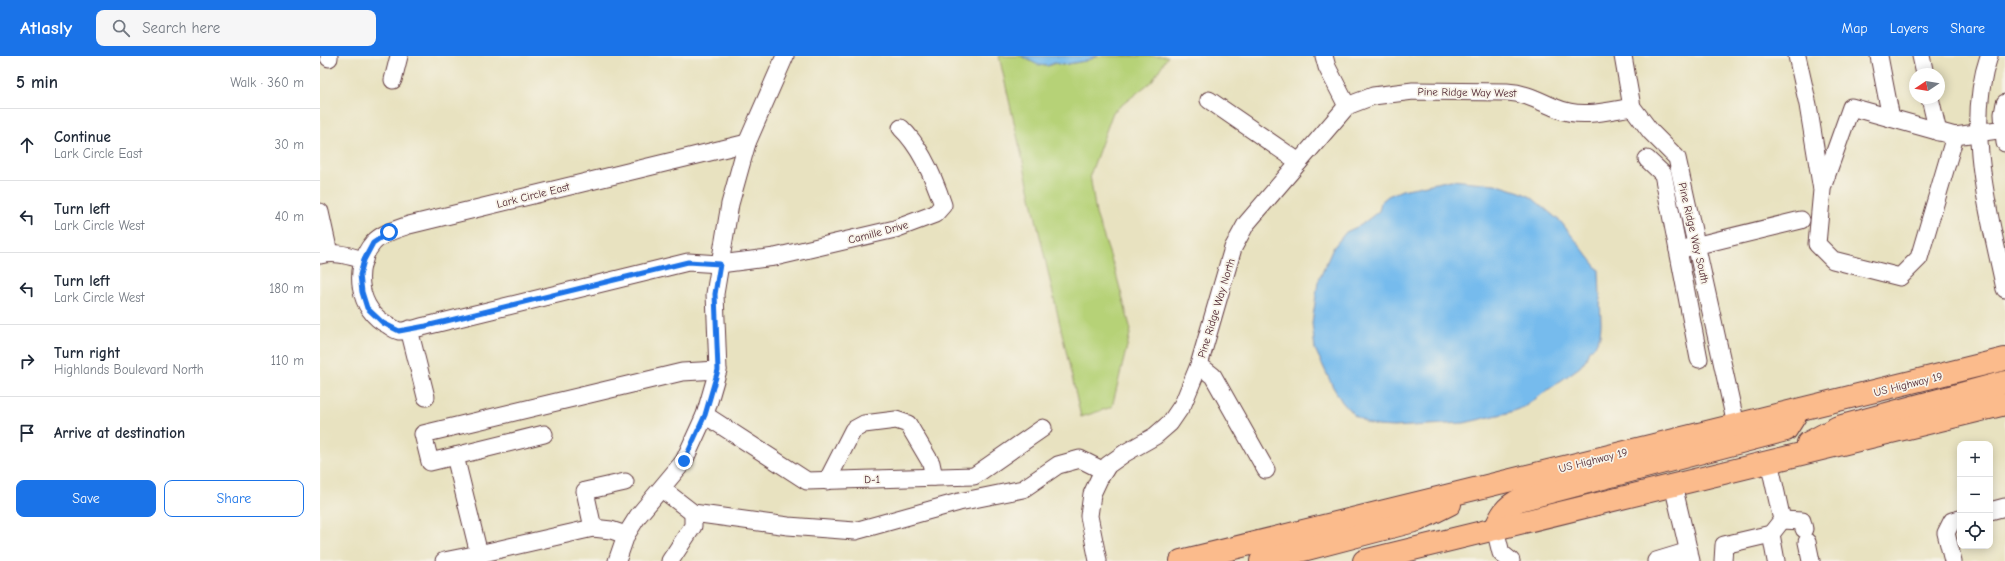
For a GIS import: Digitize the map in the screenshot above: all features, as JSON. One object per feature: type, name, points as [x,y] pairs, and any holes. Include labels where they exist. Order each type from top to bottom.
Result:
[{"type":"highway","name":"US Highway 19","points":[[1180,561],[1798,411],[2005,359]]},
{"type":"highway","points":[[1774,460],[1838,427],[2005,382]]},
{"type":"highway","points":[[1364,561],[1673,484],[2005,404]]},
{"type":"highway","points":[[1495,529],[1502,513],[1508,505],[1519,500],[1786,430],[1798,411]]},
{"type":"highway","points":[[1261,561],[1418,520],[1479,488]]},
{"type":"street","points":[[393,80],[399,56]]},
{"type":"street","points":[[617,561],[626,535],[638,516],[684,461],[705,415],[718,370],[715,294],[730,204],[747,143],[785,56]]},
{"type":"street","points":[[1324,56],[1327,67],[1347,106]]},
{"type":"street","name":"Pine Ridge Way South","points":[[1624,56],[1632,107],[1651,132],[1677,158],[1736,425]]},
{"type":"street","points":[[1797,56],[1808,105],[1822,190]]},
{"type":"street","points":[[1879,56],[1891,118]]},
{"type":"street","points":[[1922,56],[1924,68]]},
{"type":"street","points":[[1989,56],[1978,111],[1978,133],[1982,164],[2005,289]]},
{"type":"street","name":"Pine Ridge Way West","points":[[1347,106],[1373,96],[1413,92],[1521,92],[1557,109],[1580,113],[1598,114],[1632,107]]},
{"type":"street","points":[[1209,100],[1299,162]]},
{"type":"street","points":[[1956,136],[1919,258],[1900,277],[1833,260],[1817,244],[1822,190],[1851,107],[1956,136],[1978,133],[2005,134],[2005,103]]},
{"type":"street","points":[[1931,104],[1938,132]]},
{"type":"street","name":"Pine Ridge Way North","points":[[1098,561],[1090,516],[1092,494],[1104,471],[1108,465],[1124,453],[1155,436],[1170,423],[1183,404],[1199,365],[1233,248],[1246,224],[1347,106]]},
{"type":"street","name":"Camille Drive","points":[[720,264],[775,257],[895,229],[935,214],[943,204],[937,186],[912,138],[901,128]]},
{"type":"street","name":"Lark Circle East","points":[[409,329],[399,331],[383,323],[367,308],[362,292],[360,275],[364,260],[373,243],[389,232],[409,225],[747,143]]},
{"type":"street","points":[[1647,159],[1663,174],[1698,359]]},
{"type":"street","points":[[320,212],[324,254],[343,254],[364,260]]},
{"type":"street","points":[[1678,250],[1802,220]]},
{"type":"street","points":[[426,397],[409,329],[688,262],[720,264]]},
{"type":"street","points":[[1199,365],[1213,376],[1266,470]]},
{"type":"street","points":[[544,434],[430,462],[423,434],[682,372],[718,370]]},
{"type":"street","name":"D-1","points":[[705,415],[807,481],[974,476],[1043,428]]},
{"type":"street","points":[[827,481],[853,430],[864,424],[896,420],[908,424],[931,463],[934,477]]},
{"type":"street","points":[[455,456],[479,554]]},
{"type":"street","points":[[662,489],[693,513],[788,526],[855,531],[959,502],[1023,489],[1058,465],[1080,459],[1104,471]]},
{"type":"street","points":[[1724,561],[1724,545],[1771,534],[1782,520],[1774,460]]},
{"type":"street","points":[[593,528],[586,491],[625,482]]},
{"type":"street","points":[[1656,561],[1690,556],[1673,484]]},
{"type":"street","points":[[1993,510],[2005,507]]},
{"type":"street","points":[[670,561],[693,526],[693,513]]},
{"type":"street","points":[[1782,520],[1802,521],[1811,561]]},
{"type":"street","points":[[1953,561],[1946,533],[1952,521],[1957,520]]},
{"type":"street","points":[[447,561],[593,528],[611,530],[626,535]]},
{"type":"street","points":[[1495,529],[1503,558]]},
{"type":"street","points":[[1771,534],[1776,561]]},
{"type":"green space","points":[[999,56],[1021,56],[1046,66],[1055,63],[1062,65],[1085,61],[1098,56],[1168,56],[1152,81],[1113,112],[1090,175],[1096,214],[1115,270],[1131,330],[1112,407],[1081,417]]},
{"type":"water","points":[[1021,56],[1098,56],[1085,61],[1062,65],[1055,63],[1047,66],[1038,65]]},
{"type":"water","points":[[1451,180],[1495,184],[1520,192],[1531,197],[1561,222],[1599,270],[1600,336],[1595,346],[1589,350],[1586,359],[1580,367],[1524,407],[1507,413],[1464,423],[1393,427],[1378,426],[1367,423],[1354,415],[1342,402],[1333,387],[1315,349],[1312,323],[1318,282],[1333,248],[1346,232],[1361,225],[1379,211],[1381,202],[1388,196],[1402,190]]},
{"type":"route","points":[[389,232],[373,243],[364,260],[360,275],[362,292],[367,308],[383,323],[399,331],[426,326],[688,262],[720,264],[715,294],[718,370],[705,415],[684,461]]}]
